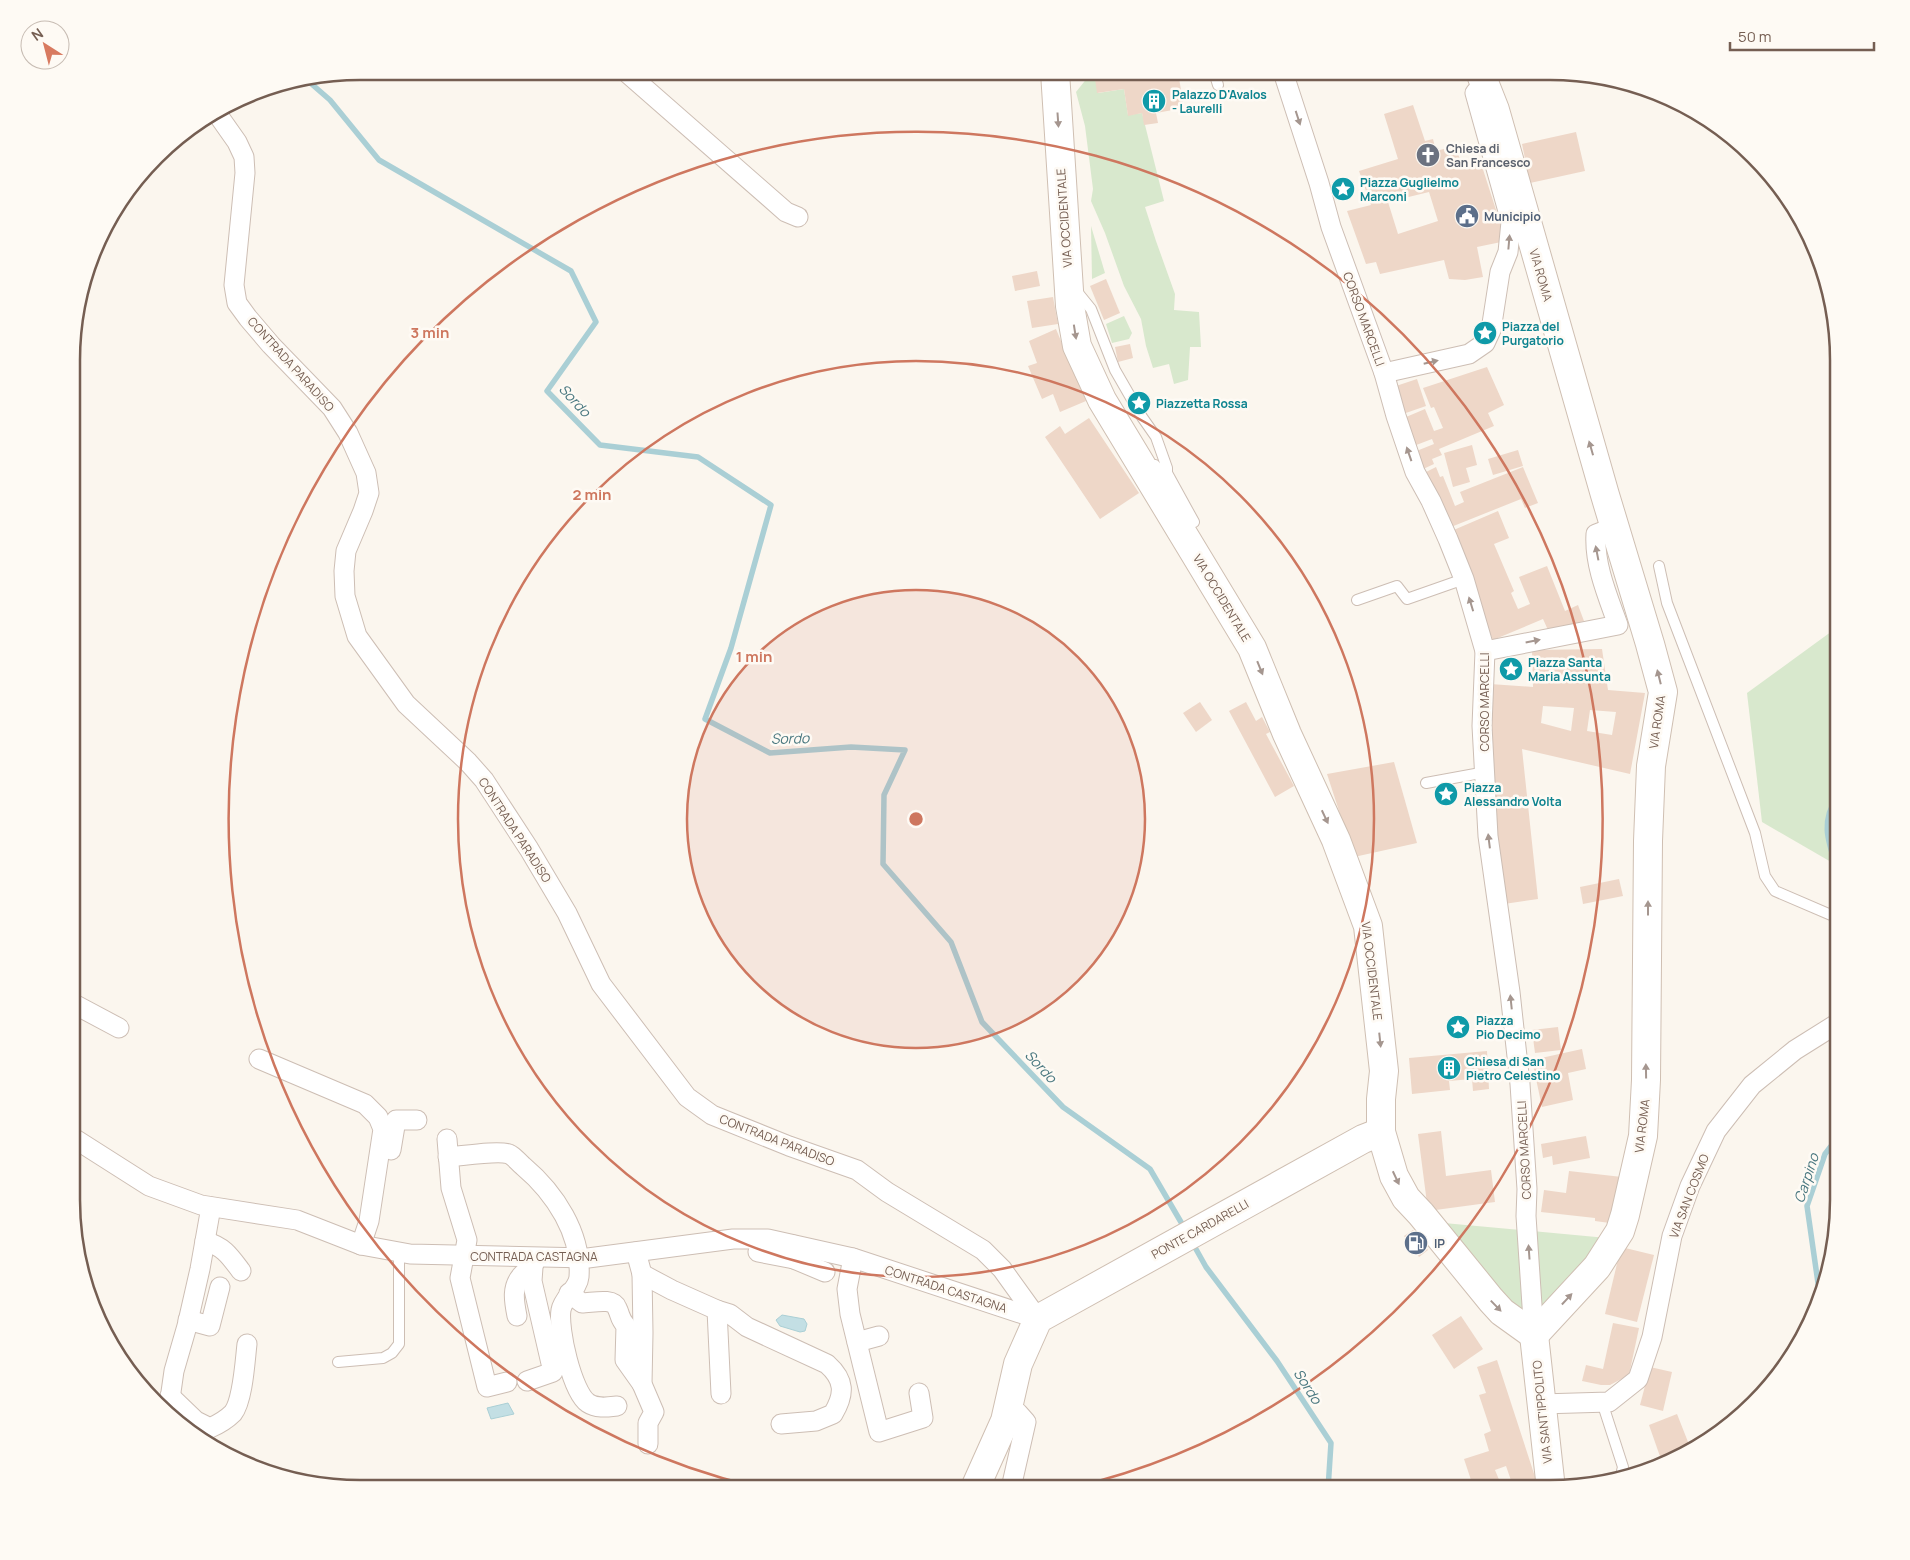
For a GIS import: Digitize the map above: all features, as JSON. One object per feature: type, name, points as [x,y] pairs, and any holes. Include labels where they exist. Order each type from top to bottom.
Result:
[{"type":"main road","name":"VIA OCCIDENTALE","points":[[1056,80],[1069,284],[1077,346],[1102,400],[1252,648],[1287,734],[1336,840],[1368,926],[1384,1071],[1381,1099],[1372,1136],[1406,1198],[1422,1214],[1490,1300],[1502,1312],[1534,1335]]},
{"type":"main road","name":"VIA ROMA","points":[[1483,80],[1495,110],[1663,692],[1651,766],[1648,841],[1646,1080],[1643,1136],[1620,1231],[1597,1267],[1534,1335]]},
{"type":"main road","name":"PONTE CARDARELLI","points":[[1038,1318],[1372,1136]]},
{"type":"main road","points":[[979,1480],[1005,1421],[1018,1364],[1038,1318]]},
{"type":"main road","name":"VIA SANT'IPPOLITO","points":[[1534,1335],[1550,1480]]},
{"type":"street","points":[[635,80],[786,212],[798,217]]},
{"type":"street","name":"CORSO MARCELLI","points":[[1286,80],[1331,227],[1384,373],[1415,472],[1435,508],[1464,580],[1485,650],[1482,726],[1488,836],[1510,992],[1520,1084],[1534,1335]]},
{"type":"street","points":[[1384,373],[1470,354],[1485,343],[1491,330],[1500,272],[1508,252],[1511,222],[1475,93],[1481,80]]},
{"type":"street","name":"CONTRADA PARADISO","points":[[220,118],[233,135],[244,157],[245,174],[234,286],[237,303],[271,345],[332,408],[348,433],[366,473],[369,493],[346,552],[344,571],[345,596],[349,615],[357,636],[368,653],[406,704],[468,762],[484,780],[529,848],[567,913],[600,984],[687,1097],[712,1115],[789,1146],[857,1170],[887,1192],[983,1250],[1002,1269],[1038,1318]]},
{"type":"street","points":[[1485,650],[1618,625],[1608,597],[1595,547],[1596,534],[1614,527]]},
{"type":"street","points":[[80,1007],[119,1028]]},
{"type":"street","name":"VIA SAN COSMO","points":[[1541,1404],[1609,1402],[1638,1379],[1652,1338],[1672,1236],[1690,1186],[1716,1131],[1752,1085],[1795,1050],[1830,1028]]},
{"type":"street","points":[[259,1059],[365,1104],[378,1116],[382,1129],[369,1221],[369,1246]]},
{"type":"street","points":[[369,1246],[396,1120],[417,1120]]},
{"type":"street","name":"CONTRADA CASTAGNA","points":[[80,1142],[148,1186],[201,1206],[297,1220],[369,1246],[398,1252],[465,1255],[535,1262],[636,1252],[733,1239],[768,1239],[794,1252],[853,1258],[1038,1318]]},
{"type":"street","points":[[507,1382],[487,1387],[460,1278],[467,1240],[451,1188],[448,1148],[508,1154],[531,1173],[557,1202],[576,1242],[579,1258],[579,1280],[569,1293],[561,1309],[568,1362],[575,1385],[587,1403],[602,1408],[617,1406]]},
{"type":"street","points":[[211,1207],[188,1320],[174,1371],[169,1404],[210,1428],[223,1422],[234,1412],[239,1395],[247,1344]]},
{"type":"street","points":[[205,1241],[224,1249],[241,1271]]},
{"type":"street","points":[[636,1252],[642,1274],[642,1384]]},
{"type":"street","points":[[758,1252],[794,1252],[824,1272]]},
{"type":"street","points":[[853,1258],[847,1289],[850,1314],[879,1432],[923,1418],[919,1393]]},
{"type":"street","points":[[517,1316],[514,1289],[518,1279],[535,1262]]},
{"type":"street","points":[[527,1381],[553,1372],[532,1281],[535,1262]]},
{"type":"street","points":[[642,1274],[717,1310],[730,1314],[747,1327],[827,1364],[838,1374],[842,1389],[840,1402],[833,1414],[816,1421],[781,1424]]},
{"type":"street","points":[[188,1320],[210,1326],[220,1287]]},
{"type":"street","points":[[569,1293],[582,1303],[605,1301],[612,1302],[617,1307],[619,1318],[626,1326],[625,1360],[642,1384],[654,1412],[648,1423],[648,1444]]},
{"type":"street","points":[[717,1310],[721,1394]]},
{"type":"street","points":[[857,1342],[878,1336]]},
{"type":"street","points":[[1008,1408],[1018,1413],[1026,1422],[1013,1480]]},
{"type":"lane","points":[[1216,80],[1218,85]]},
{"type":"lane","points":[[1069,284],[1081,295],[1091,309],[1116,370],[1142,417],[1156,437],[1167,473],[1194,522]]},
{"type":"lane","points":[[1133,449],[1145,453],[1162,475],[1167,473]]},
{"type":"lane","points":[[1659,566],[1667,603],[1755,833],[1765,876],[1775,892],[1830,915]]},
{"type":"lane","points":[[1357,600],[1396,586],[1407,599],[1464,580]]},
{"type":"lane","points":[[1426,784],[1486,772]]},
{"type":"lane","points":[[338,1362],[383,1358],[392,1353],[399,1344],[398,1252]]},
{"type":"lane","points":[[1602,1402],[1623,1467],[1622,1470]]},
{"type":"green space","points":[[1086,80],[1096,80],[1098,93],[1124,89],[1128,115],[1142,113],[1164,201],[1145,207],[1175,294],[1174,310],[1199,312],[1201,347],[1190,347],[1188,380],[1174,384],[1169,364],[1153,368],[1146,346],[1141,319],[1124,286],[1091,201],[1093,189],[1085,126],[1076,92]]},
{"type":"green space","points":[[1091,226],[1105,273],[1092,279]]},
{"type":"green space","points":[[1124,316],[1132,333],[1129,339],[1112,343],[1106,324]]},
{"type":"green space","points":[[1830,633],[1830,861],[1762,822],[1747,693]]},
{"type":"green space","points":[[1433,1222],[1607,1238],[1542,1314],[1517,1313]]},
{"type":"water","points":[[782,1315],[804,1319],[807,1324],[805,1331],[800,1332],[780,1326],[776,1320]]},
{"type":"water","points":[[508,1403],[514,1414],[491,1419],[487,1408]]},
{"type":"building","name":"Palazzo D'Avalos - Laurelli","points":[[1095,80],[1179,80],[1184,108],[1156,113],[1158,123],[1144,125],[1142,113],[1128,116],[1124,89],[1097,93]]},
{"type":"building","name":"Municipio","points":[[1413,105],[1425,141],[1433,139],[1436,151],[1455,146],[1461,162],[1479,157],[1506,241],[1477,247],[1483,277],[1465,280],[1449,279],[1444,260],[1380,274],[1376,262],[1366,264],[1347,211],[1371,205],[1359,171],[1398,159],[1384,114]],"holes":[[[1429,192],[1438,221],[1398,234],[1388,202]]]},
{"type":"building","points":[[1576,132],[1585,171],[1530,183],[1522,144]]},
{"type":"building","points":[[1037,271],[1040,286],[1015,291],[1012,276]]},
{"type":"building","points":[[1106,279],[1120,313],[1104,320],[1090,286]]},
{"type":"building","points":[[1053,297],[1058,324],[1032,328],[1027,301]]},
{"type":"building","points":[[1056,329],[1086,401],[1060,412],[1053,394],[1042,399],[1028,366],[1037,363],[1029,341]]},
{"type":"building","points":[[1130,344],[1133,358],[1118,362],[1115,347]]},
{"type":"building","points":[[1487,367],[1504,405],[1488,413],[1494,426],[1439,449],[1442,455],[1432,459],[1434,464],[1421,470],[1414,452],[1434,444],[1432,439],[1411,447],[1399,420],[1425,409],[1434,431],[1443,428],[1434,407],[1431,408],[1423,388]]},
{"type":"building","points":[[1417,379],[1426,406],[1400,415],[1393,387]]},
{"type":"building","points":[[1089,418],[1139,493],[1100,519],[1045,437],[1060,426],[1065,434]]},
{"type":"building","points":[[1472,445],[1477,465],[1466,468],[1470,482],[1453,487],[1444,453]]},
{"type":"building","points":[[1518,450],[1523,466],[1493,475],[1488,459]]},
{"type":"building","points":[[1436,467],[1440,477],[1443,476],[1455,506],[1464,502],[1460,492],[1523,467],[1538,503],[1525,508],[1521,499],[1446,529],[1424,473]]},
{"type":"building","points":[[1498,511],[1509,538],[1494,544],[1514,591],[1511,593],[1518,609],[1530,604],[1519,577],[1547,566],[1565,611],[1578,605],[1584,621],[1548,630],[1543,619],[1493,640],[1449,532]]},
{"type":"building","points":[[1602,649],[1608,690],[1645,693],[1630,774],[1522,749],[1538,899],[1504,904],[1493,807],[1488,723],[1490,684],[1533,687],[1532,650]],"holes":[[[1543,706],[1574,708],[1571,731],[1541,723]],[[1590,710],[1616,712],[1612,735],[1587,731]]]},
{"type":"building","points":[[1200,702],[1212,720],[1196,732],[1183,713]]},
{"type":"building","points":[[1246,702],[1256,721],[1262,717],[1270,732],[1266,734],[1294,786],[1275,797],[1229,711]]},
{"type":"building","points":[[1394,762],[1417,843],[1354,857],[1327,774]]},
{"type":"building","points":[[1619,879],[1623,896],[1583,904],[1580,887]]},
{"type":"building","points":[[1558,1027],[1561,1050],[1535,1053],[1532,1030]]},
{"type":"building","points":[[1582,1049],[1586,1069],[1568,1073],[1573,1100],[1542,1107],[1532,1060]]},
{"type":"building","name":"Chiesa di San Pietro Celestino","points":[[1487,1051],[1489,1089],[1473,1091],[1472,1079],[1449,1081],[1450,1090],[1412,1094],[1409,1058]]},
{"type":"building","points":[[1441,1131],[1446,1176],[1491,1170],[1495,1202],[1428,1211],[1418,1134]]},
{"type":"building","points":[[1586,1136],[1590,1158],[1553,1165],[1552,1156],[1543,1158],[1541,1144]]},
{"type":"building","points":[[1569,1171],[1622,1177],[1617,1224],[1595,1221],[1595,1218],[1541,1212],[1544,1190],[1566,1193]]},
{"type":"building","name":"IP","points":[[1413,1230],[1428,1250],[1419,1257],[1404,1236]]},
{"type":"building","points":[[1621,1247],[1654,1255],[1637,1322],[1605,1314]]},
{"type":"building","points":[[1461,1316],[1483,1349],[1454,1369],[1432,1335]]},
{"type":"building","points":[[1613,1323],[1639,1328],[1629,1375],[1610,1385],[1582,1381],[1586,1365],[1603,1369]]},
{"type":"building","points":[[1497,1360],[1536,1480],[1511,1480],[1506,1466],[1495,1470],[1499,1480],[1471,1480],[1464,1459],[1489,1451],[1484,1434],[1491,1431],[1479,1395],[1486,1393],[1477,1367]]},
{"type":"building","points":[[1650,1367],[1672,1372],[1663,1411],[1640,1405]]},
{"type":"building","points":[[1677,1414],[1688,1443],[1660,1457],[1649,1425]]},
{"type":"waterway","name":"Sordo","points":[[312,84],[330,100],[379,160],[571,271],[596,322],[547,391],[600,445],[698,457],[771,505],[731,648],[705,719],[770,753],[851,747],[905,750],[884,795],[883,864],[951,942],[982,1022],[1063,1107],[1150,1169],[1185,1229]]},
{"type":"waterway","name":"Carpino","points":[[1830,812],[1827,824],[1830,845]]},
{"type":"waterway","name":"Carpino","points":[[1818,1280],[1807,1206],[1825,1154],[1830,1147]]},
{"type":"waterway","name":"Sordo","points":[[1192,1242],[1206,1267],[1277,1361],[1331,1443],[1329,1480]]},
{"type":"place","name":"Palazzo D'Avalos - Laurelli","points":[[1154,101]]},
{"type":"place","name":"Chiesa di San Francesco","points":[[1428,155]]},
{"type":"place","name":"Piazza Guglielmo Marconi","points":[[1343,189]]},
{"type":"place","name":"Municipio","points":[[1467,216]]},
{"type":"place","name":"Piazza del Purgatorio","points":[[1485,333]]},
{"type":"place","name":"Piazzetta Rossa","points":[[1139,403]]},
{"type":"place","name":"Piazza Santa Maria Assunta","points":[[1511,669]]},
{"type":"place","name":"Piazza Alessandro Volta","points":[[1446,794]]},
{"type":"place","name":"Piazza Pio Decimo","points":[[1458,1027]]},
{"type":"place","name":"Chiesa di San Pietro Celestino","points":[[1449,1068]]},
{"type":"place","name":"IP","points":[[1416,1243]]}]
